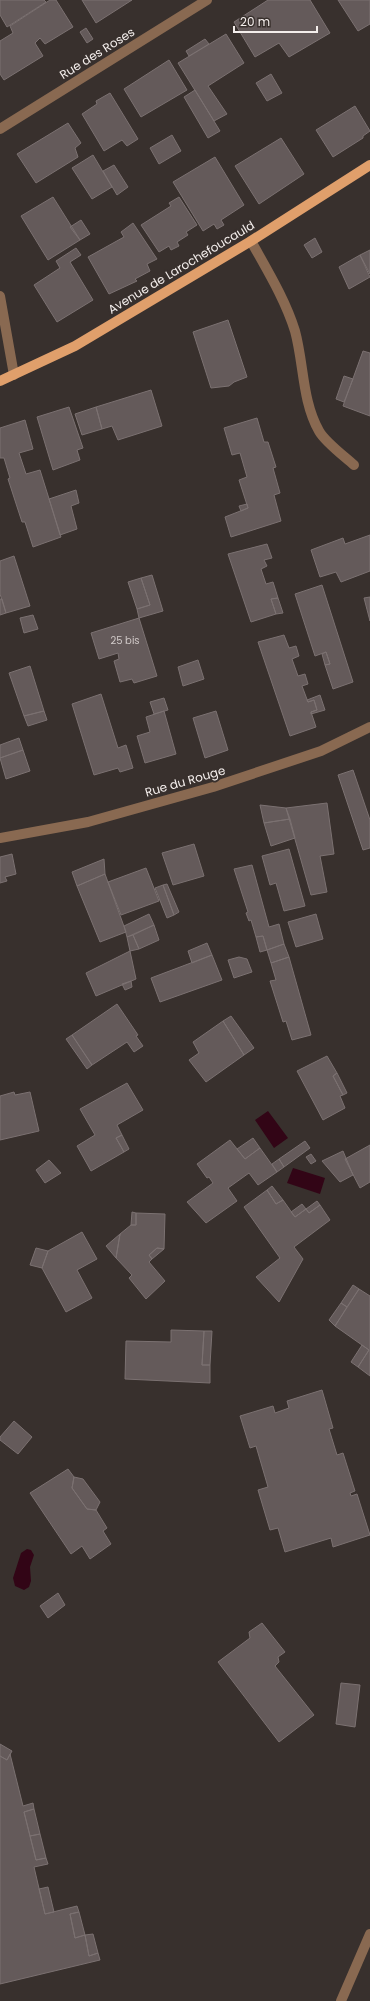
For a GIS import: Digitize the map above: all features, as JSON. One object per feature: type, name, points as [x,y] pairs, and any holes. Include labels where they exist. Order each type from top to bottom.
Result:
[{"type":"main road","name":"Avenue de Larochefoucauld","points":[[0,381],[75,346],[251,241],[370,165]]},
{"type":"street","name":"Rue des Roses","points":[[0,129],[207,0]]},
{"type":"street","points":[[251,241],[283,299],[295,331],[304,370],[308,404],[320,433],[354,465]]},
{"type":"street","points":[[0,296],[14,375]]},
{"type":"street","name":"Rue du Rouge","points":[[0,838],[88,822],[213,787],[321,751],[370,727]]},
{"type":"street","points":[[341,2001],[370,1934]]},
{"type":"shaded area","points":[[268,1111],[288,1138],[274,1148],[255,1120]]},
{"type":"shaded area","points":[[293,1168],[325,1178],[320,1194],[287,1183]]},
{"type":"shaded area","points":[[27,1549],[31,1550],[34,1555],[30,1567],[31,1581],[29,1587],[24,1590],[15,1586],[13,1578],[21,1553]]},
{"type":"building","points":[[0,0],[44,0],[46,2],[7,27],[0,15]]},
{"type":"building","points":[[50,0],[56,0],[73,27],[45,44],[40,38],[35,43],[43,56],[4,80],[0,74],[0,41],[13,33],[10,26]]},
{"type":"building","points":[[82,0],[132,0],[96,23]]},
{"type":"building","points":[[268,0],[310,0],[330,33],[289,57],[279,43],[255,57],[234,22]]},
{"type":"building","points":[[338,0],[370,0],[370,24],[358,31]]},
{"type":"building","points":[[86,28],[93,39],[87,43],[80,32]]},
{"type":"building","points":[[226,34],[244,63],[208,86],[227,114],[214,121],[178,63]]},
{"type":"building","points":[[205,39],[209,44],[189,56],[186,51]]},
{"type":"building","points":[[169,60],[187,90],[141,117],[124,89]]},
{"type":"building","points":[[271,74],[282,93],[267,101],[256,83]]},
{"type":"building","points":[[195,90],[220,131],[208,138],[184,97]]},
{"type":"building","points":[[110,93],[138,139],[127,146],[122,140],[104,151],[82,114],[97,104],[96,101]]},
{"type":"building","points":[[355,106],[370,131],[363,136],[363,138],[333,157],[316,130]]},
{"type":"building","points":[[68,123],[81,143],[75,148],[78,157],[36,183],[17,154]]},
{"type":"building","points":[[172,135],[181,151],[159,164],[150,148]]},
{"type":"building","points":[[281,138],[304,174],[259,204],[235,166]]},
{"type":"building","points":[[93,155],[112,187],[92,199],[72,168]]},
{"type":"building","points":[[215,157],[244,205],[221,220],[224,225],[217,229],[214,224],[203,231],[173,182]]},
{"type":"building","points":[[114,165],[128,187],[117,195],[103,171]]},
{"type":"building","points":[[53,197],[80,240],[48,260],[21,216]]},
{"type":"building","points":[[179,197],[197,225],[186,232],[188,235],[177,242],[179,246],[171,250],[169,246],[159,252],[141,225],[171,206],[169,203]]},
{"type":"building","points":[[81,220],[90,234],[80,240],[70,227]]},
{"type":"building","points":[[133,223],[157,259],[147,264],[150,271],[135,279],[137,281],[109,294],[88,257],[124,237],[121,232]]},
{"type":"building","points":[[315,238],[322,252],[312,258],[304,245]]},
{"type":"building","points":[[76,248],[81,255],[70,262],[93,300],[57,322],[34,285],[60,268],[56,261]]},
{"type":"building","points":[[370,250],[370,274],[360,255]]},
{"type":"building","points":[[360,255],[370,277],[349,289],[339,267]]},
{"type":"building","points":[[228,320],[247,377],[234,382],[229,386],[211,388],[193,332]]},
{"type":"building","points":[[363,351],[370,353],[370,416],[343,406]]},
{"type":"building","points":[[344,376],[353,379],[344,402],[336,399]]},
{"type":"building","points":[[151,390],[162,426],[118,440],[112,426],[102,429],[96,407]]},
{"type":"building","points":[[69,407],[83,448],[77,450],[80,460],[53,470],[37,417]]},
{"type":"building","points":[[96,407],[102,429],[82,435],[75,414]]},
{"type":"building","points":[[257,418],[264,442],[268,442],[276,467],[273,468],[280,493],[274,495],[281,521],[231,537],[225,517],[248,508],[239,480],[247,477],[240,453],[232,455],[224,428]]},
{"type":"building","points":[[25,420],[33,449],[19,453],[26,474],[40,470],[61,537],[33,547],[25,522],[22,522],[8,479],[10,478],[4,458],[0,458],[0,428]]},
{"type":"building","points":[[76,490],[79,503],[71,506],[77,529],[60,535],[49,499]]},
{"type":"building","points":[[247,504],[248,508],[241,511],[239,506]]},
{"type":"building","points":[[370,535],[370,571],[341,582],[336,572],[320,577],[311,550],[343,538],[345,544]]},
{"type":"building","points":[[267,544],[272,558],[264,560],[267,566],[261,569],[266,584],[273,582],[278,598],[271,599],[276,614],[251,622],[228,554]]},
{"type":"building","points":[[14,556],[30,606],[6,613],[0,594],[0,561]]},
{"type":"building","points":[[152,575],[163,611],[139,618],[137,609],[150,605],[141,578]]},
{"type":"building","points":[[141,578],[150,605],[137,609],[128,582]]},
{"type":"building","points":[[322,585],[353,682],[333,689],[325,665],[330,664],[326,652],[315,656],[295,594]]},
{"type":"building","points":[[370,597],[370,621],[364,598]]},
{"type":"building","points":[[278,598],[283,613],[276,614],[271,599]]},
{"type":"building","points":[[0,599],[2,599],[6,613],[0,615]]},
{"type":"building","points":[[33,615],[38,629],[24,633],[20,618]]},
{"type":"building","points":[[139,618],[157,676],[134,683],[132,679],[120,682],[114,661],[119,659],[118,653],[99,659],[91,633]]},
{"type":"building","points":[[284,635],[289,648],[296,646],[299,656],[292,659],[298,676],[305,674],[308,684],[302,686],[308,702],[314,700],[317,710],[311,712],[316,727],[290,736],[258,642]]},
{"type":"building","points":[[326,652],[330,664],[325,665],[322,654]]},
{"type":"building","points":[[198,660],[204,679],[183,686],[178,667]]},
{"type":"building","points":[[30,666],[44,711],[24,716],[9,673]]},
{"type":"building","points":[[101,694],[118,748],[126,745],[133,768],[120,772],[118,768],[94,775],[72,704]]},
{"type":"building","points":[[320,695],[325,710],[311,714],[311,712],[317,710],[314,700],[308,702],[307,700]]},
{"type":"building","points":[[164,698],[168,710],[154,714],[150,702]]},
{"type":"building","points":[[44,711],[47,720],[28,726],[24,716]]},
{"type":"building","points":[[164,711],[176,754],[145,763],[137,736],[150,732],[146,717]]},
{"type":"building","points":[[216,711],[228,750],[205,758],[193,718]]},
{"type":"building","points":[[19,738],[23,750],[0,758],[0,745]]},
{"type":"building","points":[[23,750],[30,771],[6,779],[0,758]]},
{"type":"building","points":[[353,770],[370,820],[370,848],[363,850],[338,775]]},
{"type":"building","points":[[327,803],[334,854],[320,856],[327,892],[311,895],[286,808]]},
{"type":"building","points":[[260,805],[286,808],[290,819],[264,823]]},
{"type":"building","points":[[290,819],[295,838],[271,846],[264,823]]},
{"type":"building","points":[[194,844],[204,876],[173,885],[162,853]]},
{"type":"building","points":[[289,849],[305,906],[284,911],[276,883],[270,885],[262,856]]},
{"type":"building","points":[[12,854],[16,874],[5,877],[7,881],[0,883],[0,857]]},
{"type":"building","points":[[104,859],[105,874],[77,886],[72,872]]},
{"type":"building","points":[[252,865],[269,927],[279,924],[284,944],[267,950],[263,936],[256,937],[251,920],[249,921],[246,913],[248,912],[234,869]]},
{"type":"building","points":[[146,868],[159,901],[121,915],[108,882]]},
{"type":"building","points":[[105,874],[126,932],[100,942],[77,886]]},
{"type":"building","points":[[167,884],[179,912],[174,915],[163,885]]},
{"type":"building","points":[[163,885],[174,915],[167,918],[155,888]]},
{"type":"building","points":[[149,914],[154,925],[127,937],[124,926]]},
{"type":"building","points":[[316,914],[323,939],[296,947],[288,922]]},
{"type":"building","points":[[154,925],[159,940],[139,949],[133,935]]},
{"type":"building","points":[[133,935],[139,949],[130,951],[127,937]]},
{"type":"building","points":[[263,936],[267,950],[260,952],[256,937]]},
{"type":"building","points":[[207,943],[212,955],[192,963],[188,951]]},
{"type":"building","points":[[284,944],[289,957],[271,963],[267,950]]},
{"type":"building","points":[[130,951],[136,979],[96,996],[86,973]]},
{"type":"building","points":[[212,955],[222,980],[160,1002],[151,978]]},
{"type":"building","points":[[239,957],[247,959],[252,972],[234,978],[228,960]]},
{"type":"building","points":[[289,957],[311,1035],[292,1040],[286,1021],[283,1022],[270,981],[276,980],[271,963]]},
{"type":"building","points":[[131,981],[132,987],[125,990],[122,984]]},
{"type":"building","points":[[117,1004],[138,1035],[136,1036],[143,1046],[134,1052],[127,1042],[92,1065],[72,1035]]},
{"type":"building","points":[[231,1016],[254,1048],[244,1055],[223,1021]]},
{"type":"building","points":[[223,1021],[244,1055],[206,1082],[189,1060],[199,1053],[193,1042]]},
{"type":"building","points":[[72,1035],[92,1065],[87,1069],[66,1039]]},
{"type":"building","points":[[327,1056],[337,1073],[333,1076],[343,1095],[340,1096],[345,1108],[323,1120],[297,1071]]},
{"type":"building","points":[[337,1073],[347,1093],[343,1095],[333,1076]]},
{"type":"building","points":[[127,1083],[143,1110],[117,1125],[122,1135],[116,1138],[124,1152],[91,1171],[77,1146],[95,1135],[80,1109]]},
{"type":"building","points":[[14,1092],[15,1095],[30,1092],[39,1131],[0,1140],[0,1096]]},
{"type":"building","points":[[122,1135],[129,1149],[124,1152],[116,1138]]},
{"type":"building","points":[[253,1138],[260,1148],[245,1159],[237,1149]]},
{"type":"building","points":[[230,1140],[245,1159],[260,1148],[277,1172],[258,1185],[249,1173],[228,1188],[237,1201],[206,1223],[187,1202],[213,1183],[209,1177],[207,1178],[197,1164]]},
{"type":"building","points":[[305,1141],[310,1148],[284,1167],[279,1159]]},
{"type":"building","points":[[370,1145],[370,1182],[360,1188],[345,1159]]},
{"type":"building","points":[[343,1151],[353,1175],[340,1182],[322,1161]]},
{"type":"building","points":[[311,1154],[316,1161],[311,1164],[306,1157]]},
{"type":"building","points":[[279,1159],[284,1167],[277,1172],[272,1164]]},
{"type":"building","points":[[49,1160],[61,1173],[45,1183],[36,1170]]},
{"type":"building","points":[[272,1186],[283,1200],[276,1204],[267,1190]]},
{"type":"building","points":[[267,1190],[276,1204],[283,1200],[295,1217],[306,1209],[309,1213],[320,1205],[330,1220],[294,1247],[303,1259],[279,1302],[256,1277],[280,1258],[244,1207]]},
{"type":"building","points":[[317,1201],[320,1205],[309,1213],[306,1209]]},
{"type":"building","points":[[302,1204],[306,1209],[295,1217],[291,1212]]},
{"type":"building","points":[[132,1212],[136,1213],[136,1225],[131,1225]]},
{"type":"building","points":[[136,1213],[165,1214],[164,1249],[157,1248],[149,1255],[152,1259],[149,1262],[165,1281],[146,1299],[129,1278],[132,1275],[116,1258],[120,1234],[131,1225],[136,1225]]},
{"type":"building","points":[[82,1232],[97,1259],[77,1270],[92,1298],[66,1312],[42,1268],[48,1251]]},
{"type":"building","points":[[120,1234],[116,1258],[106,1246]]},
{"type":"building","points":[[36,1248],[48,1251],[42,1268],[30,1265]]},
{"type":"building","points":[[157,1248],[164,1249],[152,1259],[149,1255]]},
{"type":"building","points":[[353,1285],[359,1289],[347,1307],[341,1303]]},
{"type":"building","points":[[359,1289],[370,1296],[370,1376],[358,1367],[369,1350],[335,1326]]},
{"type":"building","points":[[341,1303],[347,1307],[335,1326],[329,1320]]},
{"type":"building","points":[[171,1330],[204,1331],[202,1365],[210,1365],[210,1383],[125,1379],[126,1341],[171,1342]]},
{"type":"building","points":[[204,1331],[212,1331],[210,1365],[202,1365]]},
{"type":"building","points":[[362,1345],[369,1350],[358,1367],[351,1362]]},
{"type":"building","points":[[322,1390],[333,1428],[329,1429],[337,1455],[343,1453],[355,1491],[350,1493],[351,1496],[357,1494],[370,1535],[333,1547],[331,1538],[285,1552],[278,1528],[270,1530],[258,1490],[268,1487],[256,1446],[250,1448],[240,1416],[273,1406],[275,1413],[289,1408],[287,1401]]},
{"type":"building","points":[[14,1421],[32,1437],[18,1454],[0,1440],[0,1437]]},
{"type":"building","points":[[68,1469],[74,1477],[72,1488],[87,1509],[96,1510],[107,1528],[103,1531],[111,1544],[90,1559],[82,1546],[71,1554],[30,1493]]},
{"type":"building","points":[[74,1477],[83,1479],[100,1502],[96,1510],[87,1509],[72,1488]]},
{"type":"building","points":[[58,1593],[65,1605],[48,1618],[40,1606]]},
{"type":"building","points":[[262,1623],[285,1652],[278,1657],[279,1662],[275,1666],[314,1715],[279,1742],[218,1662],[250,1638],[249,1632]]},
{"type":"building","points":[[341,1683],[360,1685],[355,1727],[336,1724]]},
{"type":"building","points":[[0,1744],[12,1751],[7,1760],[0,1756]]},
{"type":"building","points":[[10,1754],[23,1806],[33,1803],[34,1809],[24,1812],[36,1860],[46,1858],[48,1864],[34,1867],[45,1914],[77,1906],[79,1912],[70,1914],[75,1938],[85,1935],[89,1956],[98,1953],[100,1960],[0,1984],[0,1756],[7,1760]]},
{"type":"building","points":[[34,1809],[40,1834],[30,1836],[24,1812]]},
{"type":"building","points":[[40,1834],[46,1858],[36,1860],[30,1836]]},
{"type":"building","points":[[48,1887],[54,1912],[45,1914],[39,1889]]},
{"type":"building","points":[[79,1912],[85,1935],[75,1938],[70,1914]]},
{"type":"building","points":[[93,1934],[98,1953],[89,1956],[85,1935]]}]
